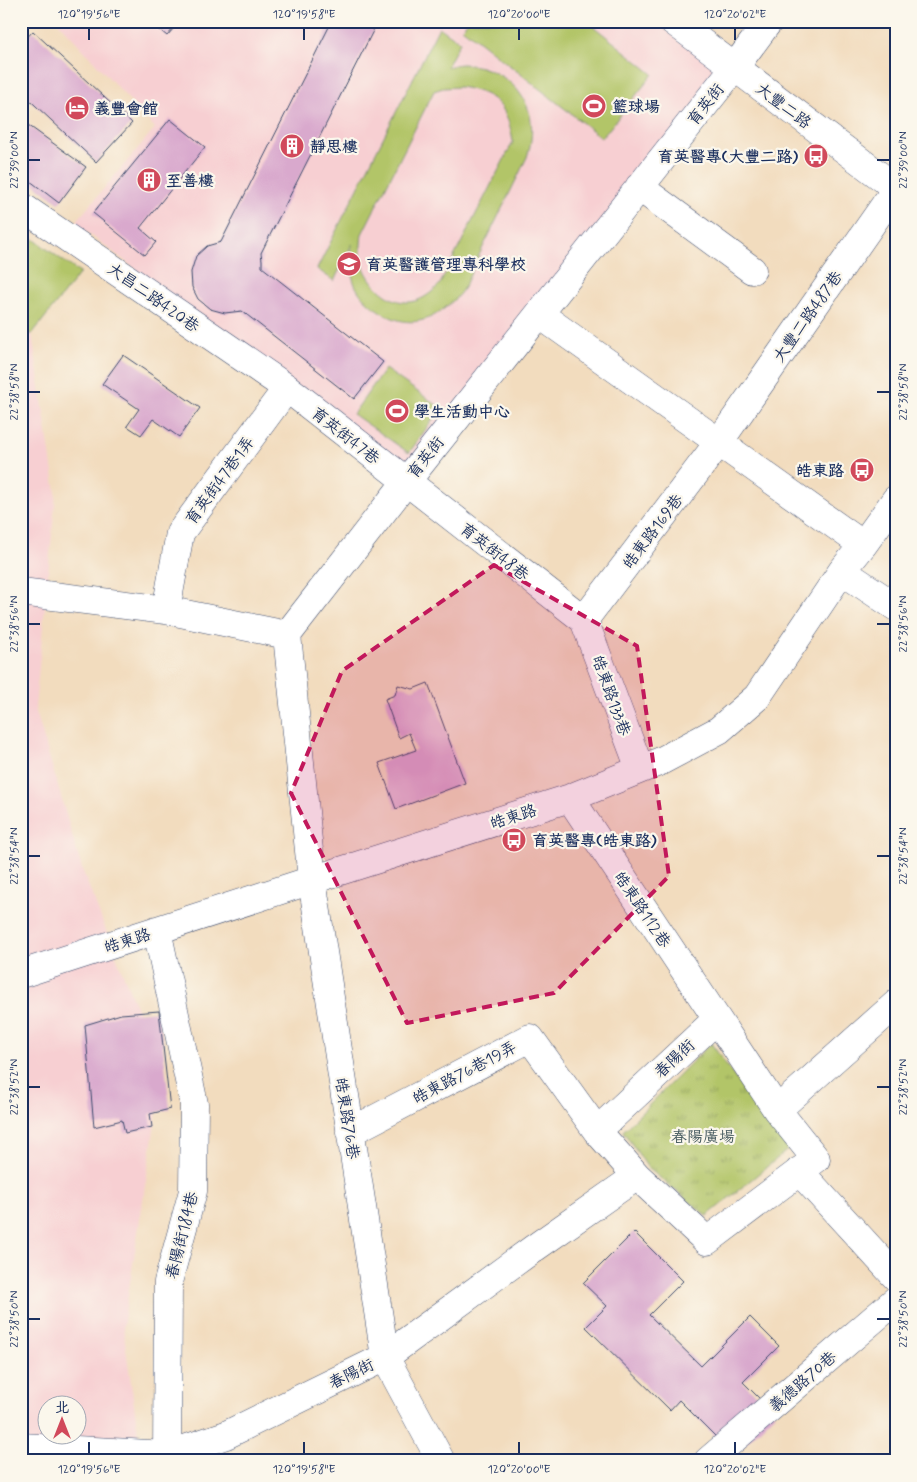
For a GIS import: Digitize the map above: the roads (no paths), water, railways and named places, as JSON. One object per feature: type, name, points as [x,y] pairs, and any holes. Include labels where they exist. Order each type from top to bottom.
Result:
[{"type":"street","name":"大豐二路","points":[[673,21],[896,189]]},
{"type":"street","name":"育英街","points":[[287,634],[734,68],[769,21]]},
{"type":"street","points":[[639,187],[752,270]]},
{"type":"street","name":"大豐二路487巷","points":[[719,442],[896,189]]},
{"type":"street","name":"大昌二路420巷","points":[[21,206],[287,388]]},
{"type":"street","points":[[539,314],[862,545]]},
{"type":"street","name":"育英街47巷","points":[[287,388],[406,482]]},
{"type":"street","name":"育英街47巷1弄","points":[[166,610],[180,533],[287,388]]},
{"type":"street","name":"皓東路169巷","points":[[584,620],[719,442]]},
{"type":"street","name":"育英街48巷","points":[[406,482],[584,620]]},
{"type":"street","name":"皓東路","points":[[21,974],[570,798],[661,760],[719,730],[757,697],[842,571],[896,499]]},
{"type":"street","points":[[842,571],[896,607]]},
{"type":"street","points":[[21,592],[166,610],[287,634]]},
{"type":"street","name":"皓東路133巷","points":[[584,620],[640,769]]},
{"type":"street","name":"皓東路76巷","points":[[287,634],[312,880],[384,1357]]},
{"type":"street","name":"皓東路112巷","points":[[570,798],[716,1019]]},
{"type":"street","name":"春陽街184巷","points":[[157,930],[194,1104],[193,1191],[168,1282],[167,1458]]},
{"type":"street","points":[[777,1110],[896,1004]]},
{"type":"street","points":[[597,1131],[637,1176],[707,1241],[816,1159],[777,1110],[716,1019]]},
{"type":"street","name":"春陽街","points":[[597,1131],[716,1019]]},
{"type":"street","name":"皓東路76巷19弄","points":[[350,1132],[530,1038],[597,1131]]},
{"type":"street","points":[[799,1171],[896,1277]]},
{"type":"street","name":"春陽街","points":[[21,1447],[167,1458],[226,1435],[384,1357],[637,1176]]},
{"type":"street","name":"義德路70巷","points":[[708,1461],[896,1300]]},
{"type":"street","points":[[384,1357],[441,1461]]},
{"type":"place","name":"籃球場","points":[[594,106]]},
{"type":"place","name":"義豐會館","points":[[77,108]]},
{"type":"place","name":"靜思樓","points":[[292,146]]},
{"type":"place","name":"育英醫專(大豐二路)","points":[[816,156]]},
{"type":"place","name":"至善樓","points":[[149,180]]},
{"type":"place","name":"育英醫護管理專科學校","points":[[349,264]]},
{"type":"place","name":"學生活動中心","points":[[397,411]]},
{"type":"place","name":"皓東路","points":[[862,470]]},
{"type":"place","name":"育英醫專(皓東路)","points":[[514,840]]},
{"type":"park label","name":"春陽廣場","points":[[703,1136]]}]
